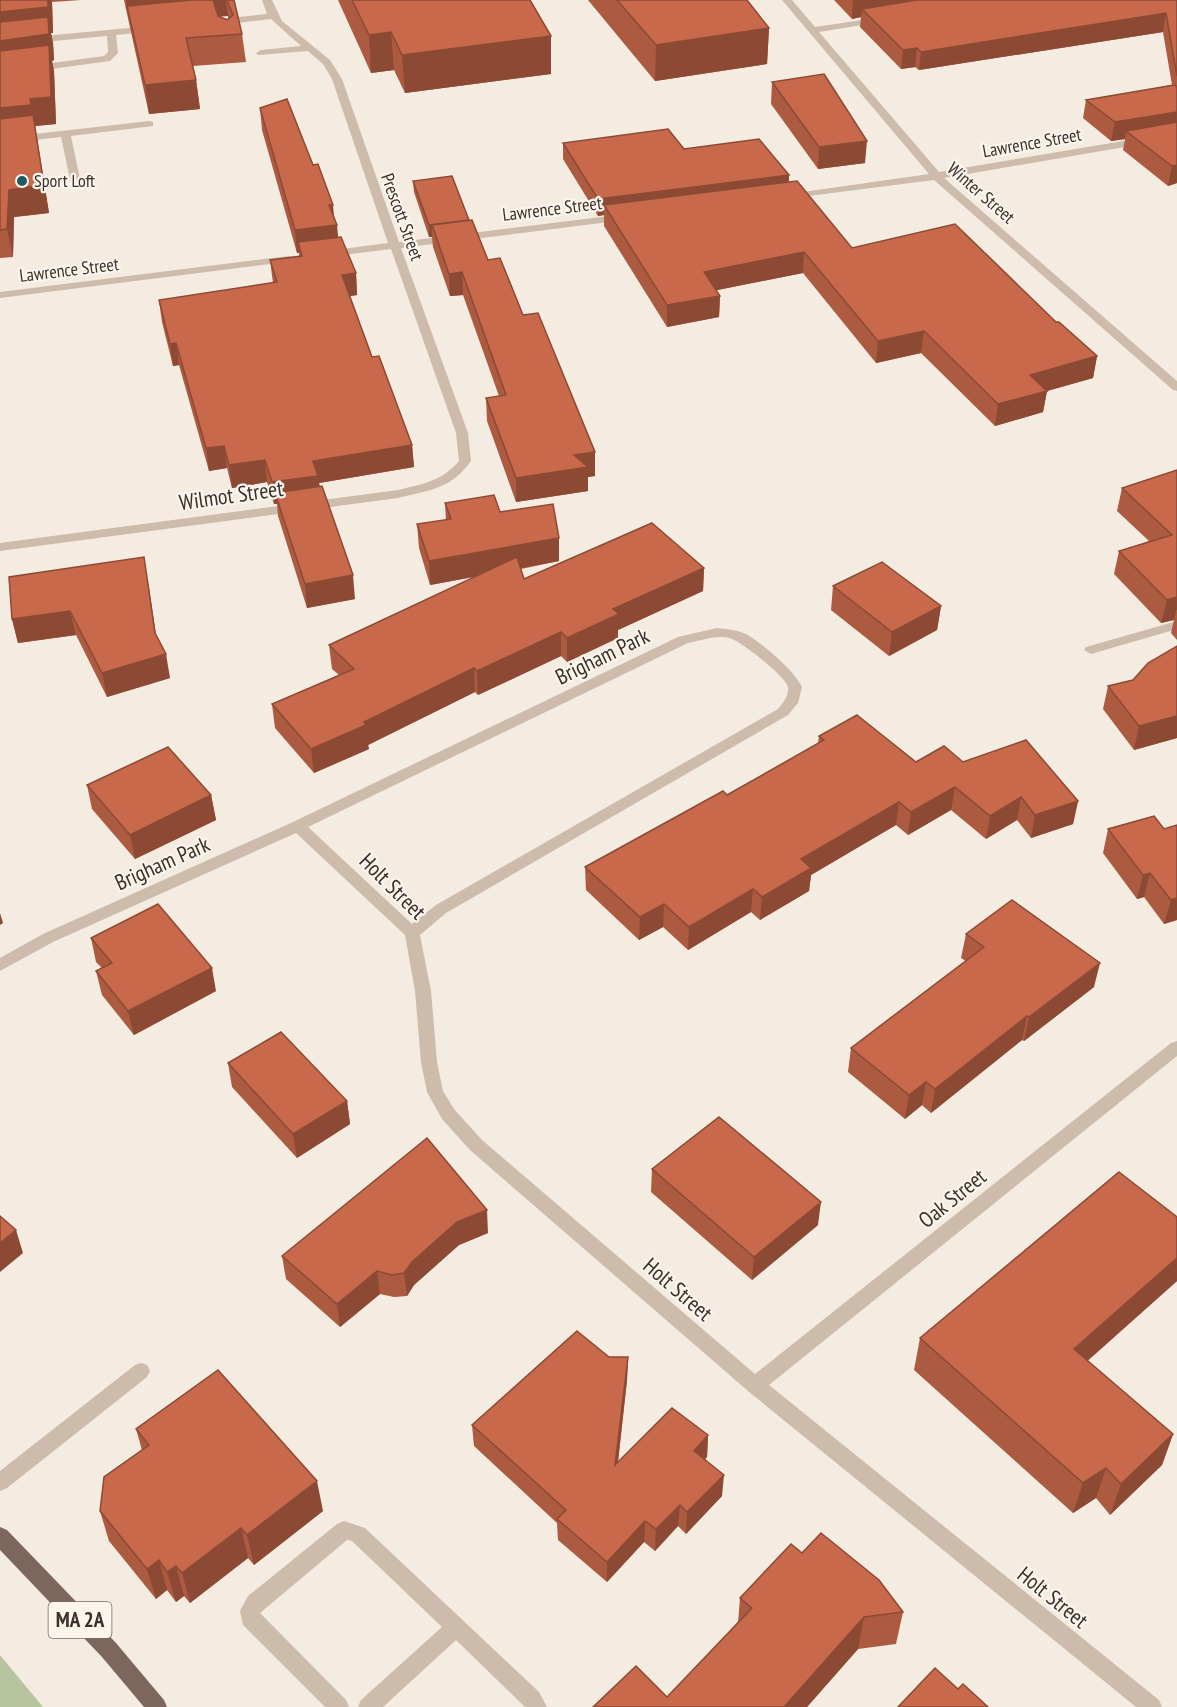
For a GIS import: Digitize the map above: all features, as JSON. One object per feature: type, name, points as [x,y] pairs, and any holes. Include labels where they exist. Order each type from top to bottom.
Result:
[{"type":"main road","name":"MA 2A","points":[[0,1536],[109,1650],[157,1707]]},
{"type":"street","points":[[210,23],[273,16],[267,0]]},
{"type":"street","name":"Winter Street","points":[[787,0],[936,176],[1177,387]]},
{"type":"street","name":"Prescott Street","points":[[273,16],[327,62],[337,79],[462,433],[465,461],[460,467]]},
{"type":"street","points":[[813,30],[894,17]]},
{"type":"street","points":[[221,22],[225,33]]},
{"type":"street","points":[[0,43],[165,27]]},
{"type":"street","points":[[0,73],[107,59],[113,53],[111,32]]},
{"type":"street","points":[[261,53],[312,48]]},
{"type":"street","points":[[0,141],[149,124]]},
{"type":"street","points":[[65,134],[75,179]]},
{"type":"street","name":"Lawrence Street","points":[[778,198],[936,176],[1177,135]]},
{"type":"street","name":"Lawrence Street","points":[[0,295],[639,216]]},
{"type":"street","name":"Wilmot Street","points":[[0,547],[398,494],[433,485],[453,476],[460,467]]},
{"type":"street","points":[[1091,650],[1177,625]]},
{"type":"street","name":"Brigham Park","points":[[0,965],[48,938],[298,826],[683,640],[702,634],[738,636],[789,675],[795,688],[794,702],[783,712],[441,909],[412,933]]},
{"type":"street","name":"Holt Street","points":[[298,826],[412,933],[423,991],[429,1062],[435,1092],[448,1114],[476,1145],[755,1385],[1152,1707]]},
{"type":"street","name":"Oak Street","points":[[755,1385],[1177,1047]]},
{"type":"street","points":[[0,1482],[141,1371]]},
{"type":"street","points":[[339,1707],[250,1618],[250,1611],[255,1603],[344,1530],[358,1534],[532,1699],[537,1707]]},
{"type":"street","points":[[368,1707],[456,1627]]},
{"type":"green space","points":[[0,1655],[43,1707],[0,1707]]},
{"type":"building","points":[[0,0],[48,0],[48,7],[0,12]]},
{"type":"building","points":[[213,0],[218,16],[227,20],[233,15],[227,0],[234,0],[242,34],[186,38],[196,80],[145,85],[127,6]]},
{"type":"building","points":[[352,0],[530,0],[551,36],[402,55],[391,32],[369,35]]},
{"type":"building","points":[[617,0],[747,0],[769,28],[656,45]]},
{"type":"building","points":[[917,0],[1177,0],[1177,76],[1166,13],[921,52],[917,48],[903,50],[862,9]]},
{"type":"building","points":[[48,17],[49,34],[0,41],[0,22]]},
{"type":"building","points":[[49,45],[51,97],[30,99],[31,105],[0,108],[0,51]]},
{"type":"building","points":[[824,74],[867,141],[819,147],[772,82]]},
{"type":"building","points":[[1174,85],[1177,87],[1177,112],[1115,122],[1086,100]]},
{"type":"building","points":[[287,99],[313,165],[318,164],[333,205],[329,205],[337,225],[295,230],[260,108]]},
{"type":"building","name":"Sport Loft","points":[[33,115],[44,185],[9,190],[7,229],[0,230],[0,119]]},
{"type":"building","points":[[1177,122],[1177,165],[1172,166],[1126,131]]},
{"type":"building","points":[[668,129],[684,149],[759,139],[789,175],[598,199],[563,143]]},
{"type":"building","points":[[452,176],[469,220],[429,225],[413,181]]},
{"type":"building","points":[[797,181],[852,248],[955,224],[1056,322],[1059,322],[1097,356],[1030,375],[1047,391],[998,404],[924,331],[878,341],[804,252],[704,272],[720,296],[667,305],[604,205]]},
{"type":"building","points":[[472,220],[488,260],[500,258],[523,315],[538,313],[595,452],[574,455],[588,467],[516,478],[486,398],[506,395],[462,272],[449,274],[432,225]]},
{"type":"building","points":[[341,237],[356,273],[342,275],[372,357],[379,356],[412,445],[313,461],[318,476],[272,482],[265,460],[229,465],[224,446],[206,448],[176,343],[170,344],[159,300],[277,282],[270,260],[302,256],[298,242]]},
{"type":"building","points":[[1177,470],[1177,597],[1167,600],[1119,551],[1172,535],[1122,488]]},
{"type":"building","points":[[322,486],[353,575],[305,584],[275,493]]},
{"type":"building","points":[[494,495],[500,512],[553,504],[559,538],[429,561],[417,524],[451,519],[445,503]]},
{"type":"building","points":[[652,523],[704,568],[613,609],[619,614],[567,638],[561,632],[477,671],[474,668],[364,722],[366,725],[311,749],[272,704],[354,669],[329,645],[517,557],[524,579]]},
{"type":"building","points":[[144,557],[155,633],[166,654],[102,673],[70,611],[12,619],[9,577]]},
{"type":"building","points":[[882,562],[941,606],[892,632],[833,586]]},
{"type":"building","points":[[1177,646],[1177,716],[1139,726],[1108,686],[1133,680],[1148,663]]},
{"type":"building","points":[[857,715],[916,762],[944,746],[963,762],[1026,740],[1078,801],[1035,815],[1021,797],[990,816],[955,787],[911,812],[899,802],[801,859],[811,868],[762,897],[753,889],[689,927],[664,904],[640,917],[585,867],[723,791],[727,795],[824,740],[819,736]]},
{"type":"building","points":[[168,747],[211,795],[130,835],[87,785]]},
{"type":"building","points":[[1154,816],[1164,829],[1177,825],[1177,898],[1171,900],[1150,873],[1143,875],[1108,829]]},
{"type":"building","points":[[1012,900],[1100,963],[1029,1017],[1027,1016],[935,1089],[926,1082],[909,1095],[851,1048],[984,947],[966,934]]},
{"type":"building","points":[[158,904],[212,968],[128,1011],[96,971],[112,963],[91,938]]},
{"type":"building","points":[[281,1032],[347,1101],[293,1134],[228,1063]]},
{"type":"building","points":[[719,1117],[821,1202],[754,1257],[652,1169]]},
{"type":"building","points":[[427,1138],[487,1210],[457,1222],[412,1262],[404,1273],[392,1275],[377,1271],[337,1304],[282,1256]]},
{"type":"building","points":[[1119,1172],[1177,1217],[1177,1258],[1074,1349],[1173,1434],[1121,1484],[1106,1468],[1083,1483],[920,1338]]},
{"type":"building","points":[[0,1216],[16,1230],[0,1243]]},
{"type":"building","points":[[577,1331],[609,1357],[628,1357],[615,1465],[672,1408],[708,1435],[694,1451],[724,1475],[687,1512],[680,1505],[656,1529],[645,1521],[607,1562],[557,1519],[566,1510],[472,1425]]},
{"type":"building","points":[[218,1370],[317,1481],[247,1535],[241,1528],[182,1573],[176,1566],[167,1572],[159,1560],[147,1569],[100,1511],[104,1477],[149,1445],[136,1429]]},
{"type":"building","points":[[821,1533],[879,1580],[903,1612],[864,1617],[784,1707],[593,1707],[636,1666],[667,1697],[752,1608],[740,1598],[791,1544],[802,1553]]},
{"type":"building","points":[[935,1668],[958,1689],[963,1684],[988,1707],[898,1707]]},
{"type":"place","name":"Sport Loft","points":[[22,181]]}]
